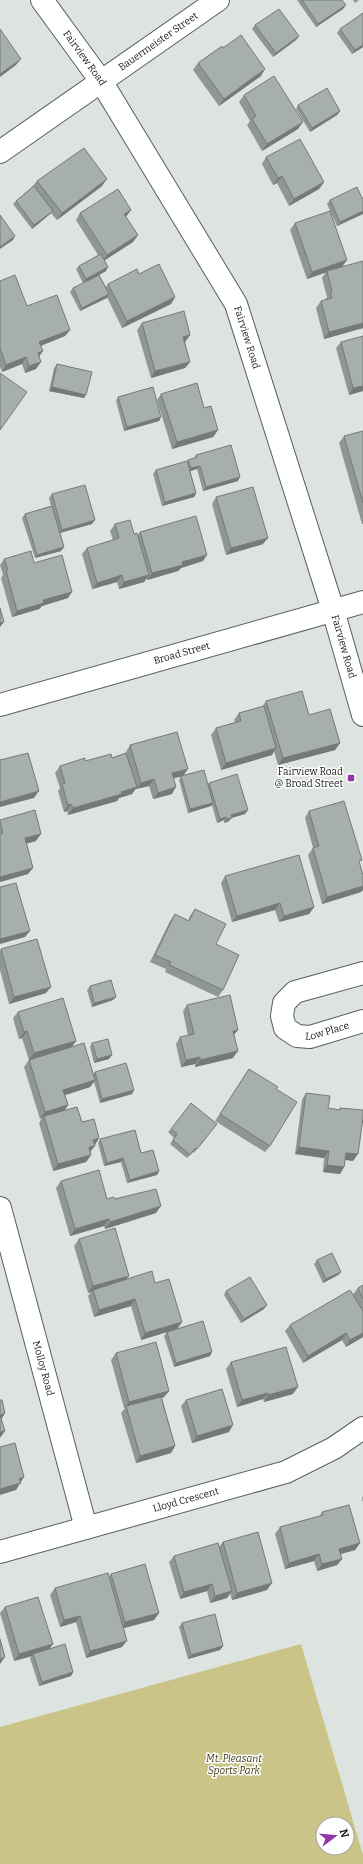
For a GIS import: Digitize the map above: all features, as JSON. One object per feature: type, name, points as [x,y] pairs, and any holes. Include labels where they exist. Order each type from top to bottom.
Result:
[{"type":"street","name":"Fairview Road","points":[[42,0],[101,80],[236,304],[333,610],[363,715]]},
{"type":"street","name":"Bauermeister Street","points":[[0,152],[101,80],[218,0]]},
{"type":"street","name":"Broad Street","points":[[0,705],[363,602]]},
{"type":"street","name":"Low Place","points":[[363,973],[295,992],[284,1003],[282,1016],[285,1028],[297,1036],[310,1037],[363,1021]]},
{"type":"street","name":"Molloy Road","points":[[0,1208],[86,1528]]},
{"type":"street","name":"Lloyd Crescent","points":[[0,1552],[286,1472],[334,1448],[363,1428]]},
{"type":"green space","name":"Mt. Pleasant Sports Park","points":[[301,1644],[352,1816],[315,1816],[315,1856],[355,1856],[355,1828],[363,1855],[363,1864],[0,1864],[0,1727]]},
{"type":"building","points":[[302,0],[342,0],[346,5],[318,24]]},
{"type":"building","points":[[279,9],[299,36],[276,53],[255,25]]},
{"type":"building","points":[[363,13],[363,45],[355,50],[340,29]]},
{"type":"building","points":[[0,29],[21,59],[0,74]]},
{"type":"building","points":[[241,35],[265,69],[224,99],[198,63]]},
{"type":"building","points":[[274,76],[303,122],[267,144],[252,119],[256,116],[244,95]]},
{"type":"building","points":[[327,88],[340,111],[312,128],[298,105]]},
{"type":"building","points":[[300,139],[324,182],[294,199],[282,176],[278,178],[266,157]]},
{"type":"building","points":[[84,148],[107,179],[62,213],[37,181]]},
{"type":"building","points":[[34,186],[53,211],[34,225],[16,201]]},
{"type":"building","points":[[357,187],[363,200],[363,211],[340,222],[330,200]]},
{"type":"building","points":[[118,189],[131,210],[124,214],[138,235],[107,255],[80,213]]},
{"type":"building","points":[[330,211],[347,260],[312,272],[295,223]]},
{"type":"building","points":[[0,215],[15,236],[0,247]]},
{"type":"building","points":[[101,254],[108,267],[86,279],[79,266]]},
{"type":"building","points":[[363,261],[363,323],[329,332],[321,301],[332,298],[327,271]]},
{"type":"building","points":[[159,264],[175,297],[127,321],[108,284],[137,269],[139,274]]},
{"type":"building","points":[[15,275],[27,306],[57,295],[70,330],[39,342],[43,351],[38,353],[41,362],[29,366],[26,357],[6,365],[0,348],[0,281]]},
{"type":"building","points":[[99,275],[109,294],[82,308],[73,288]]},
{"type":"building","points":[[184,311],[190,335],[183,337],[190,362],[155,371],[142,323]]},
{"type":"building","points":[[363,336],[363,386],[353,388],[341,342]]},
{"type":"building","points":[[57,364],[92,372],[86,395],[52,387]]},
{"type":"building","points":[[0,373],[27,392],[0,430]]},
{"type":"building","points":[[197,383],[204,408],[211,406],[218,430],[177,442],[161,394]]},
{"type":"building","points":[[153,387],[161,417],[127,427],[118,397]]},
{"type":"building","points":[[363,431],[363,503],[344,436]]},
{"type":"building","points":[[231,445],[240,477],[206,487],[200,466],[191,468],[188,460],[197,457],[196,455]]},
{"type":"building","points":[[187,461],[196,493],[165,502],[156,470]]},
{"type":"building","points":[[85,485],[95,520],[62,530],[52,494]]},
{"type":"building","points":[[253,487],[268,538],[231,548],[216,497]]},
{"type":"building","points":[[52,506],[64,547],[37,555],[25,514]]},
{"type":"building","points":[[196,516],[207,555],[182,562],[183,565],[152,573],[140,532]]},
{"type":"building","points":[[130,520],[134,534],[137,533],[149,575],[124,582],[122,575],[97,583],[87,548],[119,538],[115,524]]},
{"type":"building","points":[[31,551],[34,563],[62,555],[72,592],[43,600],[44,603],[17,611],[6,571],[8,570],[4,559]]},
{"type":"building","points":[[0,608],[4,622],[0,623]]},
{"type":"building","points":[[302,691],[309,715],[330,709],[340,743],[283,758],[266,701]]},
{"type":"building","points":[[264,706],[276,748],[226,763],[216,728],[241,721],[239,713]]},
{"type":"building","points":[[177,732],[188,769],[172,773],[176,787],[158,793],[154,779],[141,783],[130,745]]},
{"type":"building","points":[[28,753],[39,791],[0,802],[0,760]]},
{"type":"building","points":[[126,753],[137,787],[121,792],[122,794],[73,808],[71,804],[68,805],[62,784],[65,783],[60,766],[85,758],[85,761],[111,754],[112,758]]},
{"type":"building","points":[[204,770],[213,803],[190,809],[181,776]]},
{"type":"building","points":[[237,774],[248,810],[231,815],[232,818],[227,819],[226,817],[220,819],[209,783]]},
{"type":"building","points":[[344,801],[362,860],[359,861],[363,875],[363,886],[327,897],[313,848],[319,846],[309,811]]},
{"type":"building","points":[[35,810],[41,834],[25,838],[33,868],[0,877],[0,834],[3,833],[0,820]]},
{"type":"building","points":[[299,855],[314,907],[284,916],[280,903],[237,916],[225,876]]},
{"type":"building","points":[[16,883],[30,931],[0,939],[0,887]]},
{"type":"building","points":[[195,909],[226,924],[216,944],[239,955],[223,990],[169,965],[171,962],[155,955],[175,914],[189,921]]},
{"type":"building","points":[[37,939],[51,987],[14,997],[1,949]]},
{"type":"building","points":[[111,980],[116,997],[94,1003],[90,986]]},
{"type":"building","points":[[230,995],[238,1030],[233,1031],[238,1051],[200,1060],[200,1057],[186,1060],[180,1037],[194,1034],[187,1005]]},
{"type":"building","points":[[63,998],[76,1041],[34,1053],[27,1031],[24,1032],[18,1012]]},
{"type":"building","points":[[108,1039],[112,1055],[97,1059],[92,1043]]},
{"type":"building","points":[[84,1043],[95,1080],[63,1090],[68,1105],[45,1112],[29,1060]]},
{"type":"building","points":[[126,1063],[134,1090],[102,1099],[95,1072]]},
{"type":"building","points":[[249,1069],[278,1087],[276,1089],[297,1102],[270,1146],[220,1114]]},
{"type":"building","points":[[306,1093],[330,1096],[328,1108],[340,1110],[340,1108],[363,1110],[358,1154],[346,1153],[344,1167],[327,1165],[329,1151],[299,1147]]},
{"type":"building","points":[[191,1103],[217,1124],[197,1149],[195,1148],[190,1155],[173,1140],[177,1134],[171,1129]]},
{"type":"building","points":[[77,1107],[82,1122],[94,1119],[99,1138],[93,1140],[95,1146],[89,1147],[91,1155],[58,1164],[44,1116]]},
{"type":"building","points":[[135,1130],[141,1153],[153,1150],[159,1171],[130,1180],[123,1158],[107,1163],[100,1139]]},
{"type":"building","points":[[99,1170],[107,1199],[114,1197],[115,1199],[156,1189],[161,1206],[110,1222],[109,1219],[75,1229],[61,1181]]},
{"type":"building","points":[[115,1228],[129,1276],[93,1286],[79,1239]]},
{"type":"building","points":[[332,1253],[341,1272],[326,1279],[317,1260]]},
{"type":"building","points":[[152,1271],[155,1283],[169,1279],[182,1322],[145,1333],[135,1299],[99,1310],[93,1290]]},
{"type":"building","points":[[250,1277],[267,1305],[244,1319],[226,1291]]},
{"type":"building","points":[[363,1285],[363,1299],[358,1288]]},
{"type":"building","points":[[350,1290],[363,1311],[363,1333],[350,1340],[346,1333],[308,1356],[290,1325]]},
{"type":"building","points":[[203,1321],[212,1352],[176,1363],[167,1332]]},
{"type":"building","points":[[156,1342],[169,1391],[129,1402],[116,1353]]},
{"type":"building","points":[[286,1347],[298,1387],[242,1400],[231,1362]]},
{"type":"building","points":[[222,1389],[233,1425],[197,1436],[186,1400]]},
{"type":"building","points":[[161,1397],[175,1446],[140,1456],[126,1406]]},
{"type":"building","points":[[0,1400],[2,1400],[5,1413],[0,1415]]},
{"type":"building","points":[[0,1415],[5,1431],[0,1432]]},
{"type":"building","points":[[15,1443],[24,1477],[19,1479],[21,1483],[0,1489],[0,1447]]},
{"type":"building","points":[[349,1505],[360,1543],[339,1549],[342,1559],[322,1564],[319,1554],[289,1563],[280,1527],[323,1515],[322,1512]]},
{"type":"building","points":[[258,1532],[272,1583],[237,1593],[223,1542]]},
{"type":"building","points":[[218,1543],[232,1591],[215,1596],[212,1584],[184,1592],[174,1556]]},
{"type":"building","points":[[145,1564],[159,1613],[125,1622],[111,1574]]},
{"type":"building","points":[[108,1573],[127,1641],[90,1651],[80,1616],[64,1620],[55,1588]]},
{"type":"building","points":[[38,1597],[53,1644],[19,1654],[5,1607]]},
{"type":"building","points":[[215,1614],[223,1646],[191,1655],[182,1623]]},
{"type":"building","points":[[0,1639],[5,1657],[0,1659]]},
{"type":"building","points":[[65,1644],[73,1672],[42,1682],[33,1654]]},
{"type":"place","name":"Fairview Road @ Broad Street","points":[[351,778]]}]
